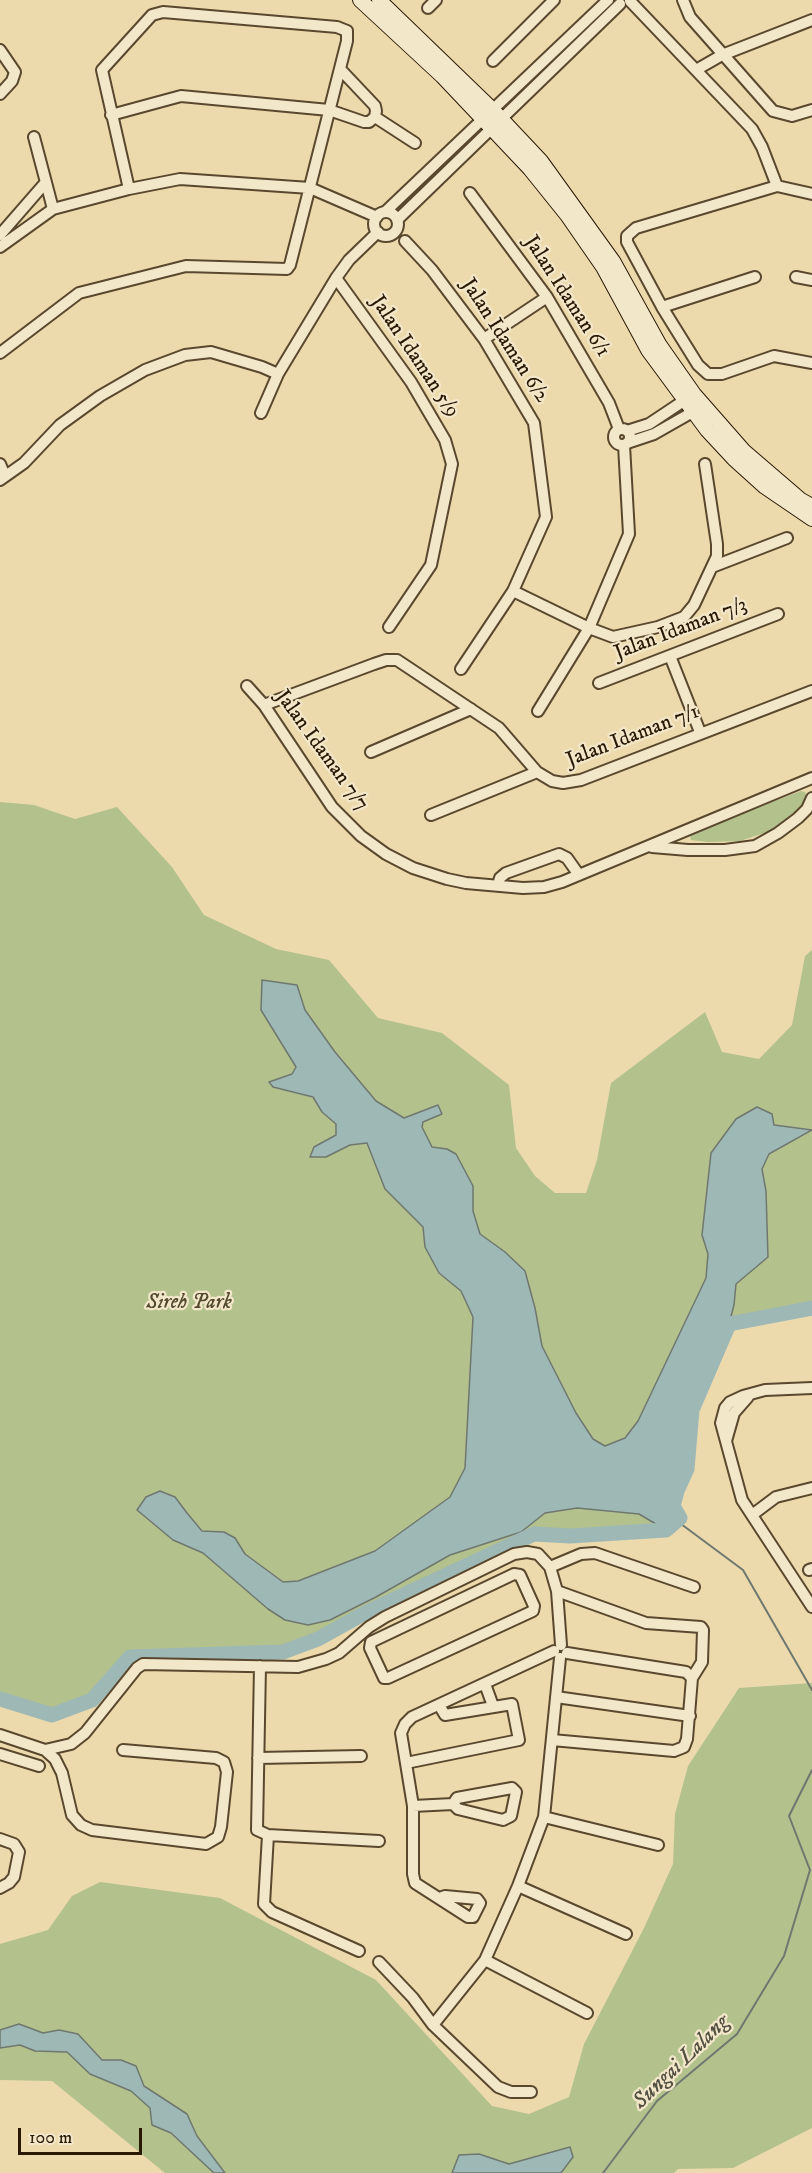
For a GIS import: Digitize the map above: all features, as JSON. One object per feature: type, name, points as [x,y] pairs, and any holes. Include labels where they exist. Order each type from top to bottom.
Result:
[{"type":"main road","points":[[360,0],[492,119]]},
{"type":"main road","points":[[379,0],[492,119],[567,215],[603,267],[648,350],[694,403],[744,451],[801,500],[812,506]]},
{"type":"main road","points":[[694,403],[706,430],[734,459],[758,480],[812,519]]},
{"type":"street","points":[[493,61],[554,0]]},
{"type":"street","points":[[397,220],[555,50],[608,0]]},
{"type":"street","points":[[683,0],[690,17],[773,111],[792,116],[811,110]]},
{"type":"street","points":[[0,247],[53,209],[129,189],[180,179],[309,188],[381,215],[392,214],[397,220],[397,227],[393,234],[385,235],[378,232],[375,225],[381,215],[564,58],[624,1],[696,70],[752,129],[762,147],[777,186]]},
{"type":"street","points":[[0,353],[79,293],[186,266],[287,269],[340,69],[348,36],[347,31],[337,27],[158,12],[152,15],[102,70],[129,189]]},
{"type":"street","points":[[696,70],[722,55],[812,20]]},
{"type":"street","points":[[0,50],[15,72],[12,81],[0,94]]},
{"type":"street","points":[[555,50],[564,58]]},
{"type":"street","points":[[340,69],[375,106],[375,117]]},
{"type":"street","points":[[111,115],[181,96],[329,110],[364,122],[375,117]]},
{"type":"street","points":[[375,117],[415,143]]},
{"type":"street","points":[[34,137],[53,209]]},
{"type":"street","points":[[0,235],[46,182]]},
{"type":"street","points":[[812,194],[777,186],[636,228],[627,236],[629,249],[662,307],[698,365],[708,374],[722,374],[774,356],[812,363]]},
{"type":"street","name":"Jalan Idaman 6/1","points":[[470,192],[547,297],[623,430],[615,432],[614,440],[619,445],[626,444]]},
{"type":"street","points":[[261,412],[278,374],[336,278],[349,260],[378,232]]},
{"type":"street","name":"Jalan Idaman 6/2","points":[[405,241],[432,270],[484,339],[534,423],[546,517],[513,591],[460,669]]},
{"type":"street","points":[[662,307],[755,277]]},
{"type":"street","points":[[795,277],[812,280]]},
{"type":"street","name":"Jalan Idaman 5/9","points":[[336,278],[411,382],[445,440],[452,464],[431,566],[389,627]]},
{"type":"street","points":[[484,339],[547,297]]},
{"type":"street","points":[[0,464],[3,478],[24,463],[60,425],[100,396],[145,370],[185,355],[211,352],[278,374]]},
{"type":"street","points":[[623,430],[649,424],[694,403]]},
{"type":"street","points":[[538,711],[589,628],[630,531],[626,444],[654,434],[694,403]]},
{"type":"street","points":[[513,591],[605,634],[621,636],[658,627],[684,617],[694,605],[717,556],[705,464]]},
{"type":"street","points":[[712,567],[787,538]]},
{"type":"street","name":"Jalan Idaman 7/3","points":[[599,683],[777,614]]},
{"type":"street","points":[[670,656],[700,732]]},
{"type":"street","name":"Jalan Idaman 7/1","points":[[264,705],[374,664],[386,660],[397,660],[505,734],[537,772],[552,781],[569,783],[812,691]]},
{"type":"street","name":"Jalan Idaman 7/7","points":[[247,686],[264,705],[326,799],[361,836],[386,854],[430,874],[466,883],[523,888],[544,887],[651,846],[812,778]]},
{"type":"street","points":[[371,752],[471,709]]},
{"type":"street","points":[[431,815],[537,772]]},
{"type":"street","name":"Jalan Idaman 7/7","points":[[651,846],[688,850],[725,850],[755,846],[798,818],[807,809],[812,798]]},
{"type":"street","points":[[685,832],[688,850]]},
{"type":"street","points":[[498,885],[500,878],[506,873],[559,854],[567,858],[579,875]]},
{"type":"street","points":[[810,1600],[752,1515],[738,1489],[721,1423],[722,1415],[730,1402],[765,1390],[812,1388]]},
{"type":"street","points":[[752,1515],[776,1497],[812,1488]]},
{"type":"street","points":[[45,1750],[71,1744],[85,1733],[136,1668],[143,1664],[298,1667],[339,1653],[369,1627],[393,1613],[514,1554],[527,1552],[538,1554],[550,1567],[557,1590],[561,1652],[544,1817],[518,1886],[484,1960],[433,2025]]},
{"type":"street","points":[[550,1567],[581,1554],[594,1553],[694,1587]]},
{"type":"street","points":[[483,1569],[491,1585]]},
{"type":"street","points":[[514,1574],[520,1575],[534,1609],[385,1679],[369,1644],[491,1585],[514,1574]]},
{"type":"street","points":[[552,1740],[674,1751],[684,1747],[690,1716],[692,1678],[702,1662],[703,1630],[701,1627],[646,1623],[557,1590]]},
{"type":"street","points":[[393,1613],[399,1628]]},
{"type":"street","points":[[440,1898],[415,1883],[413,1874],[413,1806],[401,1733],[405,1724],[412,1717],[545,1654],[561,1652],[686,1672],[692,1678]]},
{"type":"street","points":[[260,1666],[256,1830],[268,1835],[379,1841]]},
{"type":"street","points":[[485,1684],[493,1706]]},
{"type":"street","points":[[556,1696],[690,1716]]},
{"type":"street","points":[[406,1763],[519,1740],[512,1704],[445,1715],[439,1705]]},
{"type":"street","points":[[0,1735],[45,1750],[55,1759],[72,1815],[81,1826],[92,1830],[206,1844],[218,1837],[227,1772],[224,1762],[216,1758],[123,1750]]},
{"type":"street","points":[[15,1740],[5,1755],[39,1766]]},
{"type":"street","points":[[258,1758],[361,1756]]},
{"type":"street","points":[[413,1806],[453,1804],[458,1809],[503,1820],[511,1816],[516,1792],[512,1788],[457,1798],[453,1804]]},
{"type":"street","points":[[544,1817],[658,1845]]},
{"type":"street","points":[[268,1835],[264,1904],[272,1912],[359,1951]]},
{"type":"street","points":[[0,1839],[14,1844],[19,1852],[14,1876],[9,1883],[0,1888]]},
{"type":"street","points":[[518,1886],[626,1934]]},
{"type":"street","points":[[484,1960],[587,2013]]},
{"type":"street","points":[[379,1962],[413,1998],[433,2025],[498,2087],[511,2092],[531,2092]]},
{"type":"green space","points":[[801,791],[807,796],[804,809],[773,830],[740,841],[691,840],[690,836],[693,832]]},
{"type":"green space","name":"Sireh Park","points":[[0,802],[34,805],[75,819],[117,807],[172,867],[204,915],[276,949],[329,960],[378,1018],[442,1033],[509,1085],[516,1148],[535,1176],[555,1193],[586,1193],[597,1160],[611,1083],[705,1012],[722,1052],[759,1059],[792,1025],[805,956],[812,950],[812,1308],[729,1324],[736,1284],[768,1257],[766,1191],[762,1169],[769,1155],[811,1130],[773,1125],[702,1235],[708,1254],[706,1277],[638,1421],[625,1438],[605,1446],[593,1439],[576,1413],[542,1346],[525,1271],[505,1252],[480,1234],[473,1211],[473,1186],[456,1154],[447,1149],[432,1148],[422,1127],[423,1122],[438,1106],[404,1118],[376,1101],[335,1052],[305,1010],[297,986],[261,1010],[296,1067],[292,1074],[269,1083],[274,1087],[313,1097],[322,1112],[336,1124],[336,1135],[314,1147],[326,1157],[350,1145],[367,1142],[406,1209],[423,1227],[425,1247],[439,1273],[461,1291],[473,1317],[465,1468],[450,1497],[375,1551],[298,1581],[283,1582],[245,1554],[235,1538],[225,1532],[203,1531],[175,1497],[173,1540],[203,1553],[268,1609],[308,1625],[330,1620],[450,1555],[521,1532],[545,1513],[577,1508],[639,1514],[666,1530],[570,1536],[534,1534],[365,1613],[318,1639],[283,1652],[130,1657],[92,1700],[52,1715],[0,1699]]},
{"type":"green space","points":[[812,1683],[812,2128],[733,2168],[678,2169],[674,2173],[165,2173],[52,2081],[0,2080],[0,1944],[48,1930],[72,1896],[100,1882],[220,1898],[376,1980],[492,2106],[529,2114],[569,2097],[584,2044],[644,1928],[673,1864],[675,1814],[688,1766],[739,1688]]},
{"type":"water","points":[[262,980],[297,985],[305,1010],[335,1052],[376,1101],[404,1118],[438,1105],[442,1114],[423,1122],[422,1127],[432,1147],[447,1149],[456,1154],[473,1186],[473,1211],[480,1234],[505,1252],[525,1271],[542,1346],[576,1413],[593,1439],[605,1446],[625,1438],[638,1421],[706,1278],[708,1254],[702,1235],[711,1153],[736,1119],[757,1107],[772,1114],[774,1125],[812,1130],[769,1154],[762,1169],[766,1191],[768,1257],[736,1284],[729,1324],[692,1410],[687,1469],[673,1506],[680,1518],[666,1530],[639,1514],[577,1508],[545,1513],[521,1532],[450,1555],[330,1620],[308,1625],[285,1620],[268,1609],[203,1553],[173,1540],[137,1510],[146,1497],[160,1491],[175,1497],[202,1531],[224,1532],[235,1538],[245,1554],[283,1582],[298,1581],[375,1551],[450,1497],[465,1468],[473,1317],[461,1291],[439,1273],[425,1247],[423,1227],[385,1189],[367,1143],[350,1145],[326,1157],[310,1157],[314,1147],[336,1135],[336,1124],[322,1112],[313,1097],[273,1087],[269,1082],[292,1074],[296,1067],[261,1010]]},
{"type":"water","points":[[19,2024],[43,2033],[59,2030],[78,2034],[102,2060],[121,2060],[136,2066],[144,2086],[187,2114],[197,2136],[225,2173],[214,2173],[171,2133],[152,2125],[150,2108],[131,2091],[90,2074],[67,2052],[35,2051],[20,2045],[0,2048],[0,2030]]},
{"type":"water","points":[[570,2147],[573,2157],[561,2173],[452,2173],[459,2155],[479,2154],[509,2164]]},
{"type":"waterway","points":[[0,1699],[52,1715],[92,1700],[130,1657],[283,1652],[318,1639],[365,1613],[534,1534],[570,1536],[666,1530],[680,1518],[673,1506],[687,1469],[692,1410],[729,1324],[812,1308]]},
{"type":"waterway","name":"Sungai Lalang","points":[[677,1521],[743,1570],[812,1690]]},
{"type":"waterway","name":"Sungai Lalang","points":[[603,2173],[657,2101],[737,2034],[784,1956],[810,1870],[789,1816],[812,1770]]}]
